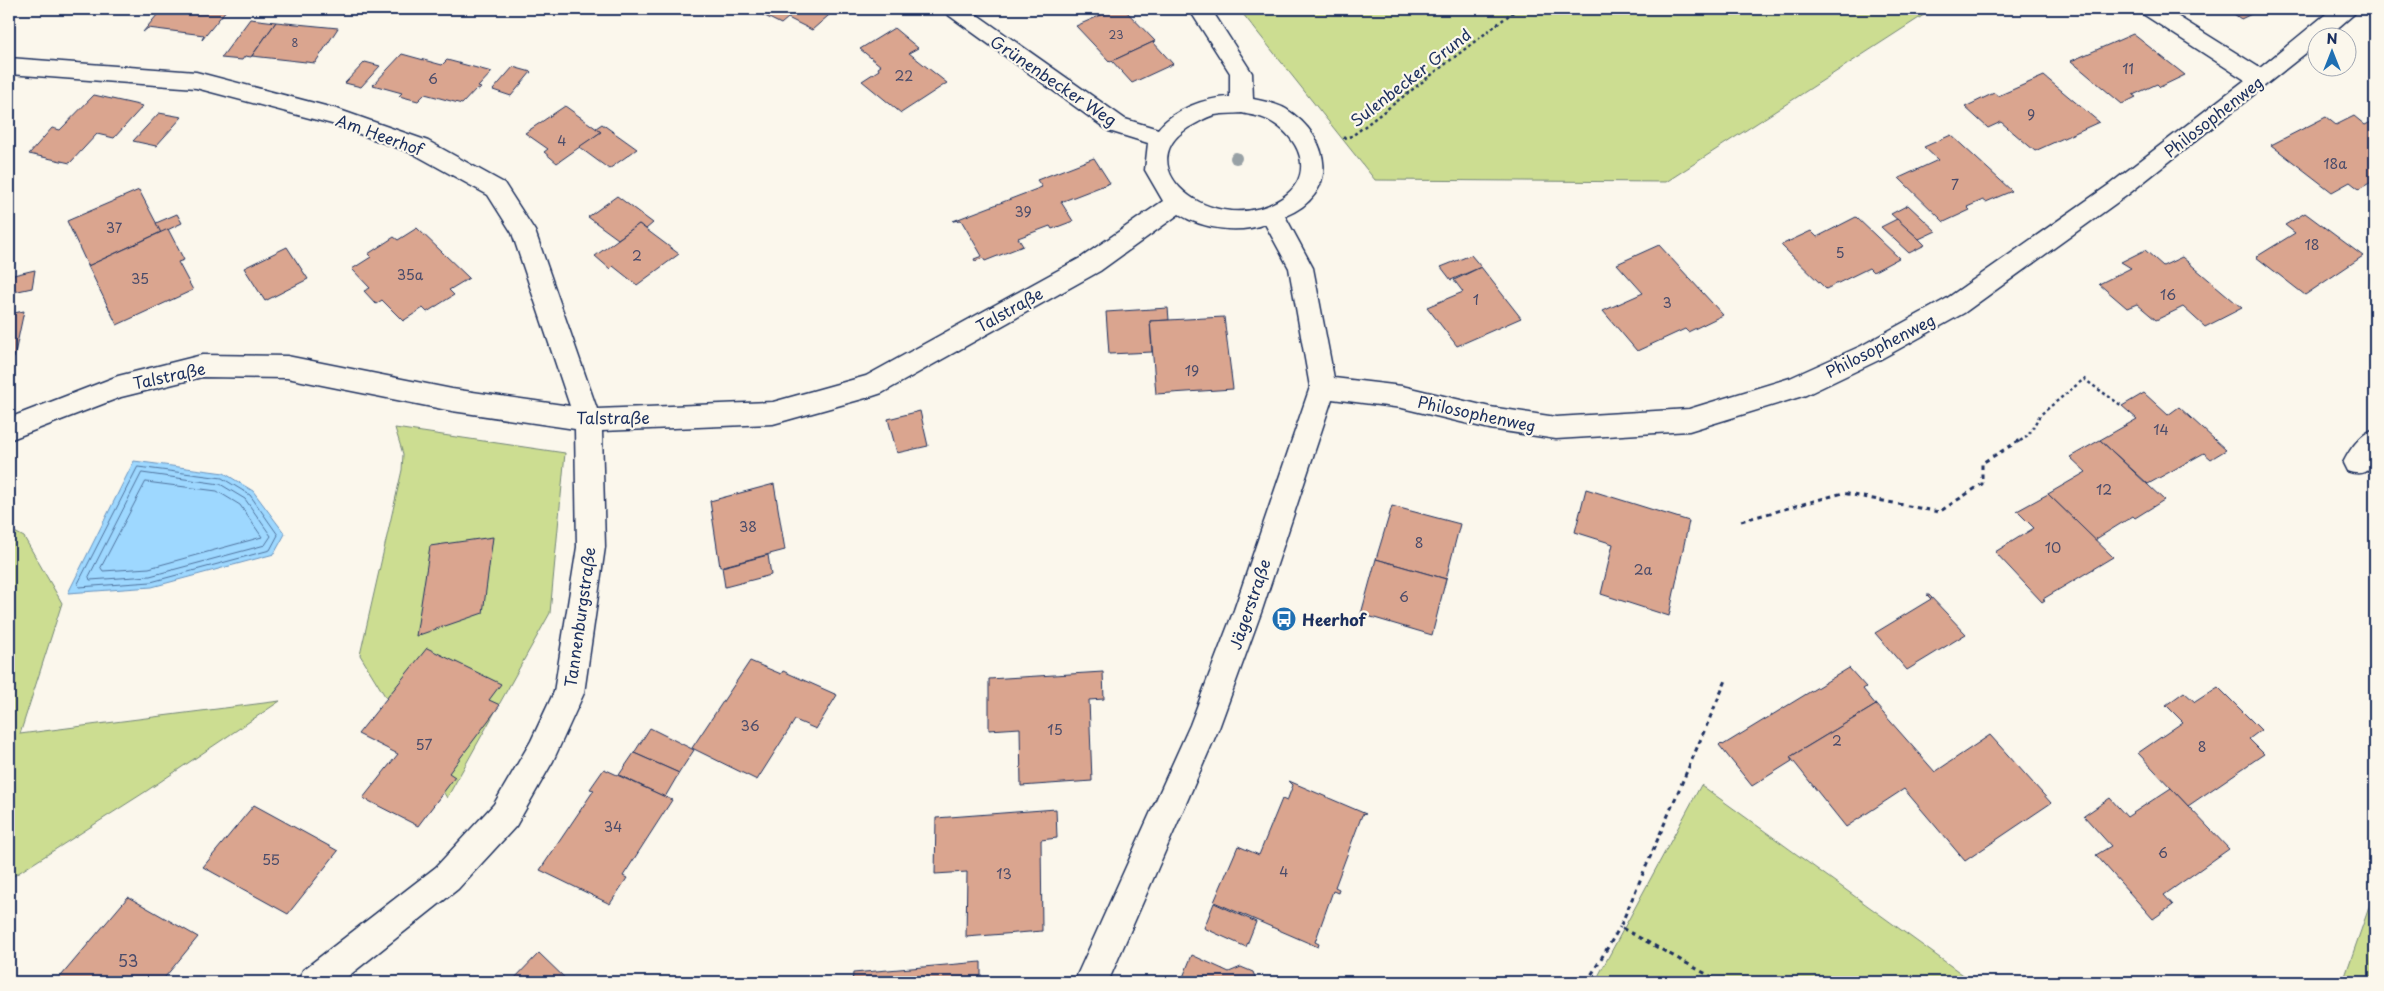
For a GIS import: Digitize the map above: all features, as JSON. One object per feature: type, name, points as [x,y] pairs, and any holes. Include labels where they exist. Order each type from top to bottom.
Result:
[{"type":"street","name":"Grünenbecker Weg","points":[[955,9],[1117,125],[1161,139]]},
{"type":"street","points":[[1200,9],[1241,73],[1242,105]]},
{"type":"street","points":[[2151,9],[2261,79]]},
{"type":"street","name":"Philosophenweg","points":[[1323,387],[1402,397],[1490,418],[1556,428],[1689,420],[1797,387],[1870,353],[1955,306],[2118,190],[2261,79],[2346,9]]},
{"type":"street","name":"Am Heerhof","points":[[9,66],[196,80],[337,117],[420,147],[496,188],[523,230],[588,420]]},
{"type":"street","points":[[1242,105],[1277,114],[1304,135],[1314,156],[1311,180],[1297,200],[1272,215],[1239,222],[1206,217],[1178,203],[1160,184],[1155,162],[1161,139],[1180,119],[1209,107],[1242,105]]},
{"type":"street","name":"Talstraße","points":[[9,429],[118,387],[202,366],[287,367],[452,400],[588,420],[773,413],[873,385],[1091,264],[1178,203]]},
{"type":"street","name":"Jägerstraße","points":[[1091,982],[1204,728],[1248,610],[1323,387],[1301,268],[1288,240],[1272,215]]},
{"type":"street","name":"Tannenburgstraße","points":[[315,982],[447,878],[504,815],[542,751],[569,693],[591,547],[588,420]]},
{"type":"street","points":[[2357,463],[2375,440]]},
{"type":"path","name":"Sulenbecker Grund","points":[[1309,146],[1352,136],[1517,9]]},
{"type":"path","points":[[1741,522],[1843,493],[1939,512],[1982,484],[1982,463],[2028,436],[2040,414],[2084,379],[2122,406]]},
{"type":"path","points":[[1587,982],[1620,927],[1727,678]]},
{"type":"path","points":[[1620,927],[1722,982]]},
{"type":"green space","points":[[1239,9],[1933,9],[1666,182],[1375,180]]},
{"type":"green space","points":[[395,428],[565,453],[550,613],[447,798],[360,655],[402,470],[403,454]]},
{"type":"green space","points":[[9,529],[24,537],[62,603],[20,734],[280,701],[145,792],[9,879]]},
{"type":"green space","points":[[1701,785],[1973,982],[1595,982]]},
{"type":"green space","points":[[2375,890],[2375,982],[2343,982]]},
{"type":"water","points":[[134,461],[224,473],[253,491],[285,534],[274,554],[152,587],[68,593]]},
{"type":"building","points":[[162,9],[227,9],[202,40],[204,35],[148,28],[143,32]]},
{"type":"building","points":[[836,9],[812,30],[788,18],[781,24],[753,10]]},
{"type":"building","points":[[1115,9],[1124,9],[1155,41],[1110,62],[1076,26]]},
{"type":"building","points":[[2227,9],[2262,9],[2241,19]]},
{"type":"building","points":[[250,19],[276,22],[251,57],[245,56],[242,60],[221,58]]},
{"type":"building","points":[[276,22],[338,28],[315,63],[252,56]]},
{"type":"building","points":[[894,28],[918,48],[909,53],[947,83],[901,113],[862,81],[879,70],[878,68],[881,66],[860,49]]},
{"type":"building","points":[[2133,34],[2185,75],[2160,87],[2157,84],[2133,95],[2136,97],[2122,104],[2071,61]]},
{"type":"building","points":[[1153,42],[1173,64],[1132,83],[1112,61]]},
{"type":"building","points":[[402,54],[442,65],[447,60],[492,72],[478,87],[481,88],[479,90],[476,89],[462,104],[425,94],[418,101],[399,96],[402,93],[373,85]]},
{"type":"building","points":[[365,62],[380,66],[361,87],[345,83]]},
{"type":"building","points":[[513,67],[531,72],[511,96],[493,90]]},
{"type":"building","points":[[2044,76],[2099,122],[2035,151],[2001,122],[1988,128],[1965,107],[1994,93],[1998,96]]},
{"type":"building","points":[[94,95],[143,106],[114,138],[97,134],[70,163],[29,154],[52,128],[60,130]]},
{"type":"building","points":[[565,106],[601,132],[557,163],[544,152],[548,149],[525,133]]},
{"type":"building","points":[[159,113],[182,117],[156,146],[133,141]]},
{"type":"building","points":[[2354,116],[2365,125],[2375,120],[2375,180],[2359,189],[2350,182],[2332,192],[2271,145],[2326,117],[2336,125]]},
{"type":"building","points":[[602,124],[637,149],[609,169],[579,147],[601,132],[596,128]]},
{"type":"building","points":[[1951,135],[2012,191],[1986,202],[1983,200],[1967,207],[1970,210],[1944,222],[1899,178],[1938,160],[1924,147]]},
{"type":"building","points":[[1094,158],[1110,183],[1061,202],[1073,221],[1052,229],[1050,226],[1018,238],[1023,246],[985,261],[983,258],[975,261],[974,259],[982,256],[961,220],[953,221],[1042,187],[1037,180]]},
{"type":"building","points":[[139,190],[161,232],[88,266],[67,221]]},
{"type":"building","points":[[617,196],[653,223],[646,229],[639,224],[618,239],[588,217]]},
{"type":"building","points":[[1908,205],[1936,231],[1919,239],[1891,214]]},
{"type":"building","points":[[2305,213],[2363,256],[2305,295],[2256,257],[2295,233],[2285,225]]},
{"type":"building","points":[[177,214],[182,223],[161,233],[156,223]]},
{"type":"building","points":[[1856,217],[1899,258],[1873,272],[1869,268],[1826,289],[1781,245],[1811,231],[1817,237]]},
{"type":"building","points":[[1897,219],[1925,245],[1909,253],[1881,227]]},
{"type":"building","points":[[639,224],[679,254],[637,285],[613,266],[610,269],[595,256]]},
{"type":"building","points":[[417,228],[469,278],[449,290],[454,295],[427,312],[423,308],[403,321],[382,300],[376,304],[364,291],[370,288],[352,269],[371,257],[368,254],[394,237],[398,240]]},
{"type":"building","points":[[168,229],[184,260],[178,262],[193,290],[117,325],[88,266]]},
{"type":"building","points":[[1659,245],[1723,315],[1688,332],[1685,329],[1637,351],[1603,311],[1643,293],[1617,264]]},
{"type":"building","points":[[287,247],[308,279],[265,301],[244,268]]},
{"type":"building","points":[[2145,250],[2163,266],[2182,257],[2242,308],[2205,327],[2183,307],[2156,320],[2137,304],[2127,308],[2099,284],[2131,268],[2121,262]]},
{"type":"building","points":[[1471,255],[1481,267],[1451,280],[1441,267]]},
{"type":"building","points":[[1481,267],[1521,318],[1457,346],[1427,307],[1463,292],[1454,280]]},
{"type":"building","points":[[35,270],[32,288],[9,293],[9,276]]},
{"type":"building","points":[[1168,308],[1169,320],[1150,321],[1152,352],[1109,354],[1106,312]]},
{"type":"building","points":[[24,311],[14,358],[9,359],[9,314]]},
{"type":"building","points":[[1224,317],[1233,389],[1156,394],[1150,321]]},
{"type":"building","points":[[2144,393],[2168,415],[2179,407],[2226,450],[2211,459],[2204,453],[2148,484],[2100,440],[2137,419],[2122,406]]},
{"type":"building","points":[[920,411],[928,446],[897,453],[888,419]]},
{"type":"building","points":[[2100,440],[2164,500],[2135,518],[2133,516],[2096,539],[2096,541],[2048,494],[2086,472],[2070,457]]},
{"type":"building","points":[[774,484],[785,550],[720,567],[710,501]]},
{"type":"building","points":[[1586,489],[1689,521],[1669,616],[1601,594],[1613,544],[1575,532]]},
{"type":"building","points":[[2048,494],[2113,557],[2043,599],[2045,600],[2042,602],[1995,552],[2034,528],[2017,511]]},
{"type":"building","points":[[1392,506],[1460,524],[1446,579],[1376,559]]},
{"type":"building","points":[[493,537],[483,613],[416,636],[430,546]]},
{"type":"building","points":[[768,555],[771,575],[725,587],[722,567]]},
{"type":"building","points":[[1376,559],[1446,579],[1432,635],[1361,614]]},
{"type":"building","points":[[1927,595],[1929,595],[1966,634],[1907,670],[1875,633],[1931,599]]},
{"type":"building","points":[[427,648],[501,684],[489,700],[500,705],[449,773],[455,777],[418,826],[363,798],[398,754],[358,734]]},
{"type":"building","points":[[750,661],[781,674],[783,671],[837,695],[816,729],[795,720],[757,780],[692,748]]},
{"type":"building","points":[[1849,668],[1866,687],[1863,689],[1876,705],[1790,757],[1792,761],[1752,786],[1719,745],[1721,743],[1723,745]]},
{"type":"building","points":[[1103,672],[1104,699],[1089,700],[1092,781],[1021,786],[1020,728],[989,730],[989,679]]},
{"type":"building","points":[[2218,687],[2261,730],[2249,739],[2264,754],[2188,806],[2138,753],[2183,722],[2166,705],[2184,692],[2195,702]]},
{"type":"building","points":[[1876,705],[1935,772],[1990,735],[2051,803],[1965,861],[1904,789],[1846,827],[1790,757]]},
{"type":"building","points":[[650,728],[694,750],[679,773],[634,753]]},
{"type":"building","points":[[634,753],[679,773],[665,797],[619,775]]},
{"type":"building","points":[[604,769],[672,800],[623,876],[627,878],[610,904],[540,870],[594,790],[590,789]]},
{"type":"building","points":[[1289,781],[1366,814],[1362,815],[1335,887],[1339,889],[1338,893],[1333,891],[1315,942],[1319,944],[1318,947],[1214,902],[1238,846],[1259,855],[1282,799],[1287,801],[1293,785]]},
{"type":"building","points":[[2171,788],[2229,849],[2164,895],[2173,905],[2153,919],[2096,855],[2111,846],[2084,816],[2110,798],[2127,817]]},
{"type":"building","points":[[254,805],[338,851],[288,914],[203,867]]},
{"type":"building","points":[[1056,809],[1057,838],[1041,840],[1042,931],[966,937],[967,872],[935,874],[936,818]]},
{"type":"building","points":[[128,897],[198,937],[161,982],[56,982]]},
{"type":"building","points":[[1214,903],[1256,922],[1246,947],[1204,928]]},
{"type":"building","points":[[539,953],[569,982],[511,982]]},
{"type":"building","points":[[1192,955],[1229,972],[1241,967],[1253,972],[1257,982],[1181,982]]},
{"type":"building","points":[[981,962],[981,982],[852,982],[853,973]]},
{"type":"place","name":"Heerhof","points":[[1284,619]]}]
